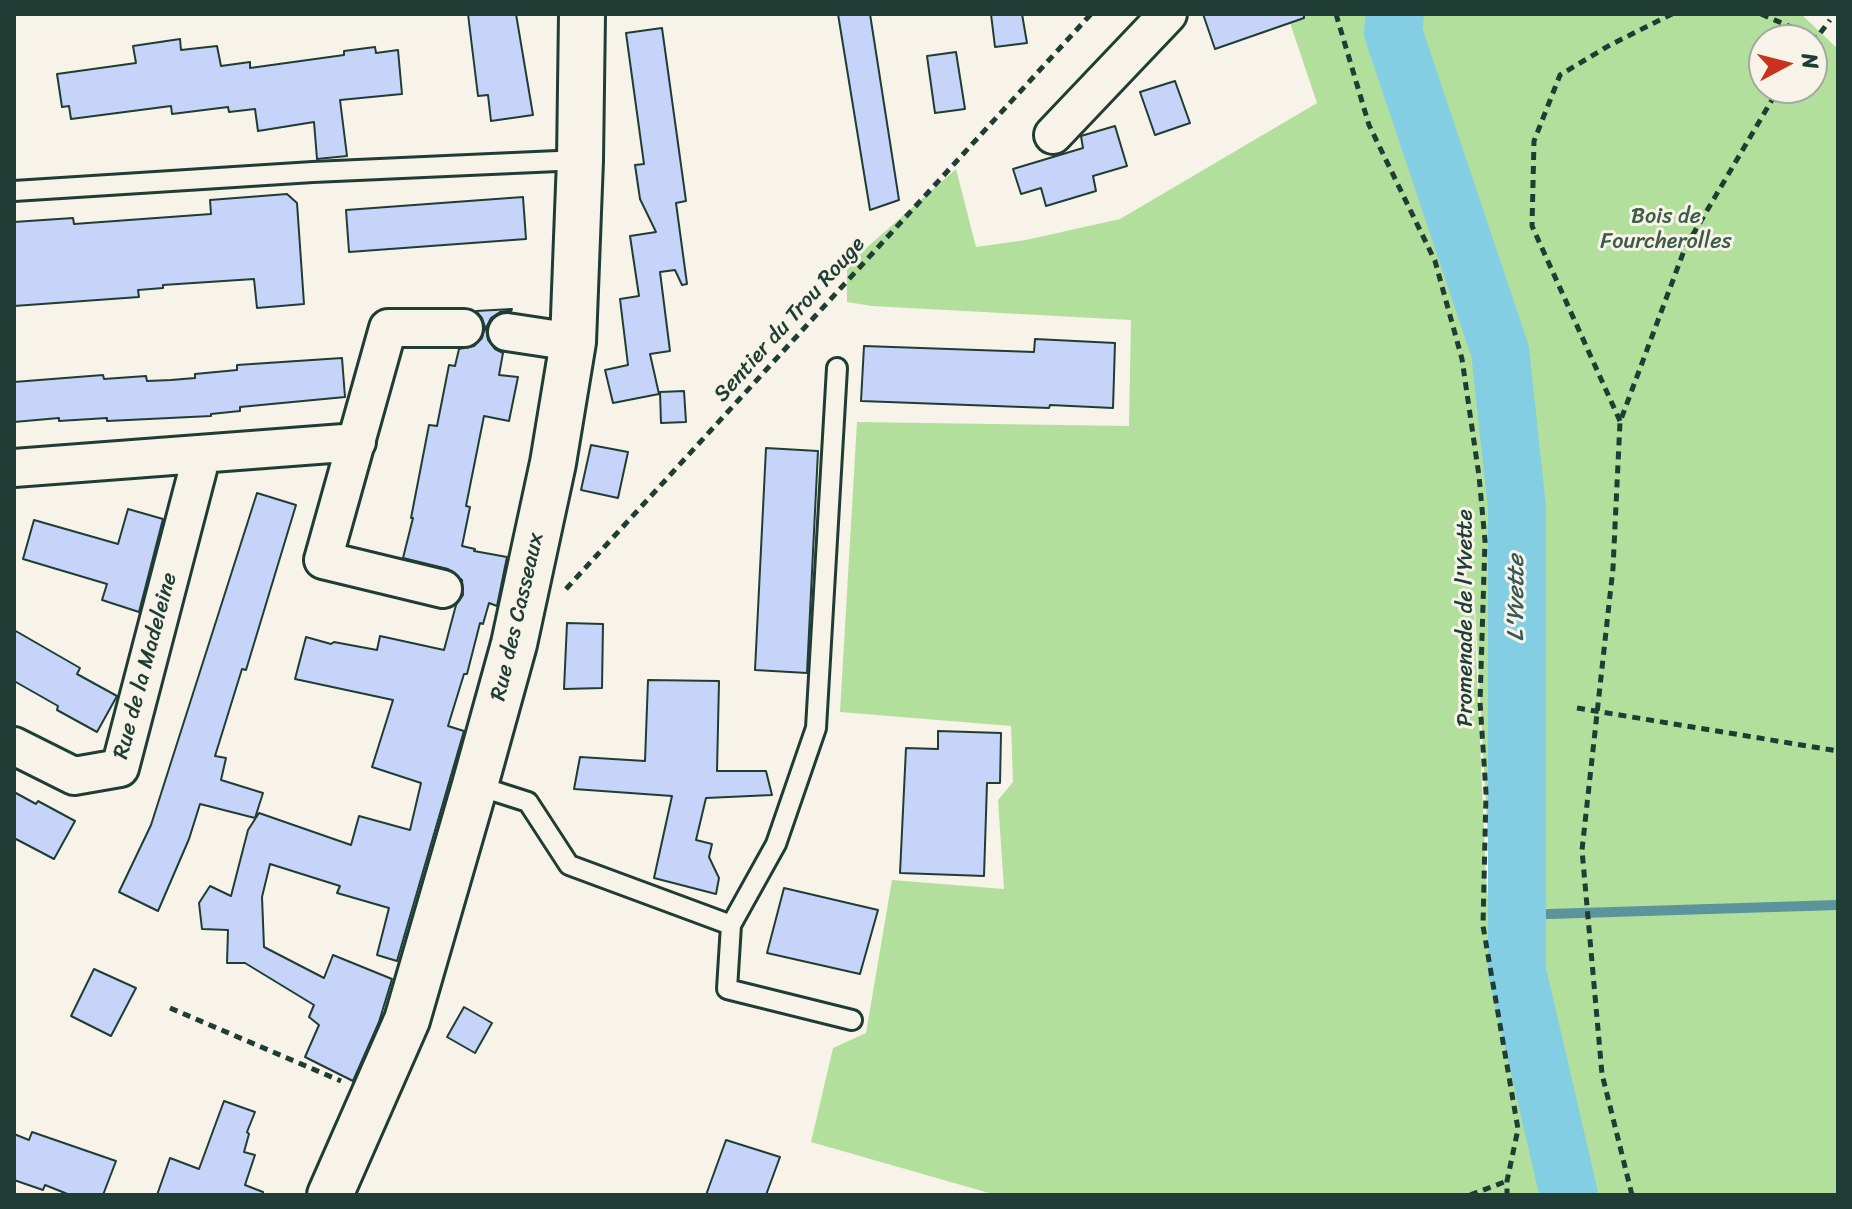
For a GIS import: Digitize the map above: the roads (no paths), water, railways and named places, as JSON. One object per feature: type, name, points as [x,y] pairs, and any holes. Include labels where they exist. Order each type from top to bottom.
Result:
[{"type":"street","name":"Rue des Casseaux","points":[[330,1195],[407,1020],[475,785],[519,618],[553,463],[573,342],[582,14]]},
{"type":"street","points":[[1053,135],[1168,14]]},
{"type":"street","points":[[443,589],[323,560],[388,328],[464,328]]},
{"type":"street","points":[[507,332],[573,342]]},
{"type":"street","points":[[14,468],[357,442]]},
{"type":"street","name":"Rue de la Madeleine","points":[[14,746],[74,776],[120,768],[202,454]]},
{"type":"lane","points":[[14,191],[313,172],[580,160]]},
{"type":"lane","points":[[837,368],[816,728],[776,844],[731,925],[727,989],[852,1020]]},
{"type":"lane","points":[[475,785],[528,802],[569,865],[731,925]]},
{"type":"waterway","name":"L'Yvette","points":[[1395,14],[1393,32],[1500,351],[1517,507],[1517,971],[1569,1195]]},
{"type":"waterway","points":[[1517,915],[1838,905]]},
{"type":"park label","name":"Bois de Fourcherolles","points":[[1666,230]]}]
